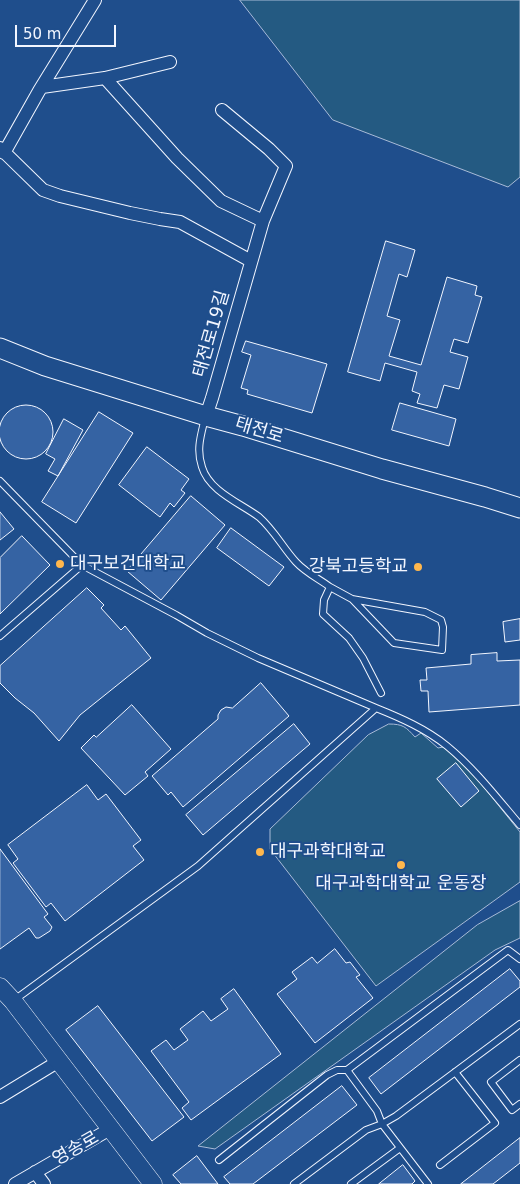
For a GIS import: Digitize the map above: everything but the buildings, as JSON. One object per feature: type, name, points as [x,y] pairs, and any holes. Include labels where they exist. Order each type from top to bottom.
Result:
[{"type":"main road","name":"태전로","points":[[0,348],[45,366],[206,416],[382,468],[486,496],[520,508]]},
{"type":"main road","name":"영송로","points":[[0,987],[153,1184]]},
{"type":"street","points":[[95,0],[2,151],[42,190],[130,213],[180,222],[251,261]]},
{"type":"street","points":[[42,87],[105,78],[170,62]]},
{"type":"street","points":[[105,78],[177,158],[221,201],[263,221]]},
{"type":"street","name":"태전로19길","points":[[206,416],[263,221],[286,166],[269,149],[222,110]]},
{"type":"street","points":[[0,1097],[59,1062]]},
{"type":"street","name":"영송로","points":[[15,1184],[110,1129]]},
{"type":"street","points":[[35,1172],[44,1184]]},
{"type":"lane","points":[[206,416],[198,449],[202,468],[213,485],[258,517],[270,528],[296,562],[330,587],[352,599],[394,643],[442,650],[443,626],[441,620],[425,612],[352,599]]},
{"type":"lane","points":[[0,481],[82,565],[207,633],[258,658],[398,717],[446,745],[472,769],[520,825]]},
{"type":"lane","points":[[0,636],[82,565]]},
{"type":"lane","points":[[330,587],[324,600],[323,614],[349,638],[363,658],[381,693]]},
{"type":"lane","points":[[12,1001],[198,866],[376,708]]},
{"type":"lane","points":[[219,1160],[327,1075],[336,1070],[346,1070],[508,950],[520,959]]},
{"type":"lane","points":[[294,1184],[303,1182],[366,1130],[396,1116],[520,1024]]},
{"type":"lane","points":[[520,1060],[491,1082],[512,1110],[520,1104]]},
{"type":"lane","points":[[346,1070],[377,1111],[382,1124],[428,1184]]},
{"type":"lane","points":[[440,1165],[495,1123],[455,1072]]},
{"type":"lane","points":[[351,1184],[400,1148]]},
{"type":"shaded area","points":[[240,0],[520,0],[520,177],[508,187],[333,120]]},
{"type":"shaded area","name":"대구과학대학교 운동장","points":[[389,724],[404,727],[415,737],[421,733],[438,748],[443,747],[450,752],[474,775],[520,832],[520,882],[376,986],[270,849],[270,829],[368,735]]},
{"type":"shaded area","points":[[520,901],[520,938],[495,950],[215,1149],[198,1146],[477,925]]},
{"type":"place","name":"대구보건대학교","points":[[60,564]]},
{"type":"place","name":"강북고등학교","points":[[418,567]]},
{"type":"place","name":"대구과학대학교","points":[[260,852]]},
{"type":"place","name":"대구과학대학교 운동장","points":[[401,865]]}]
